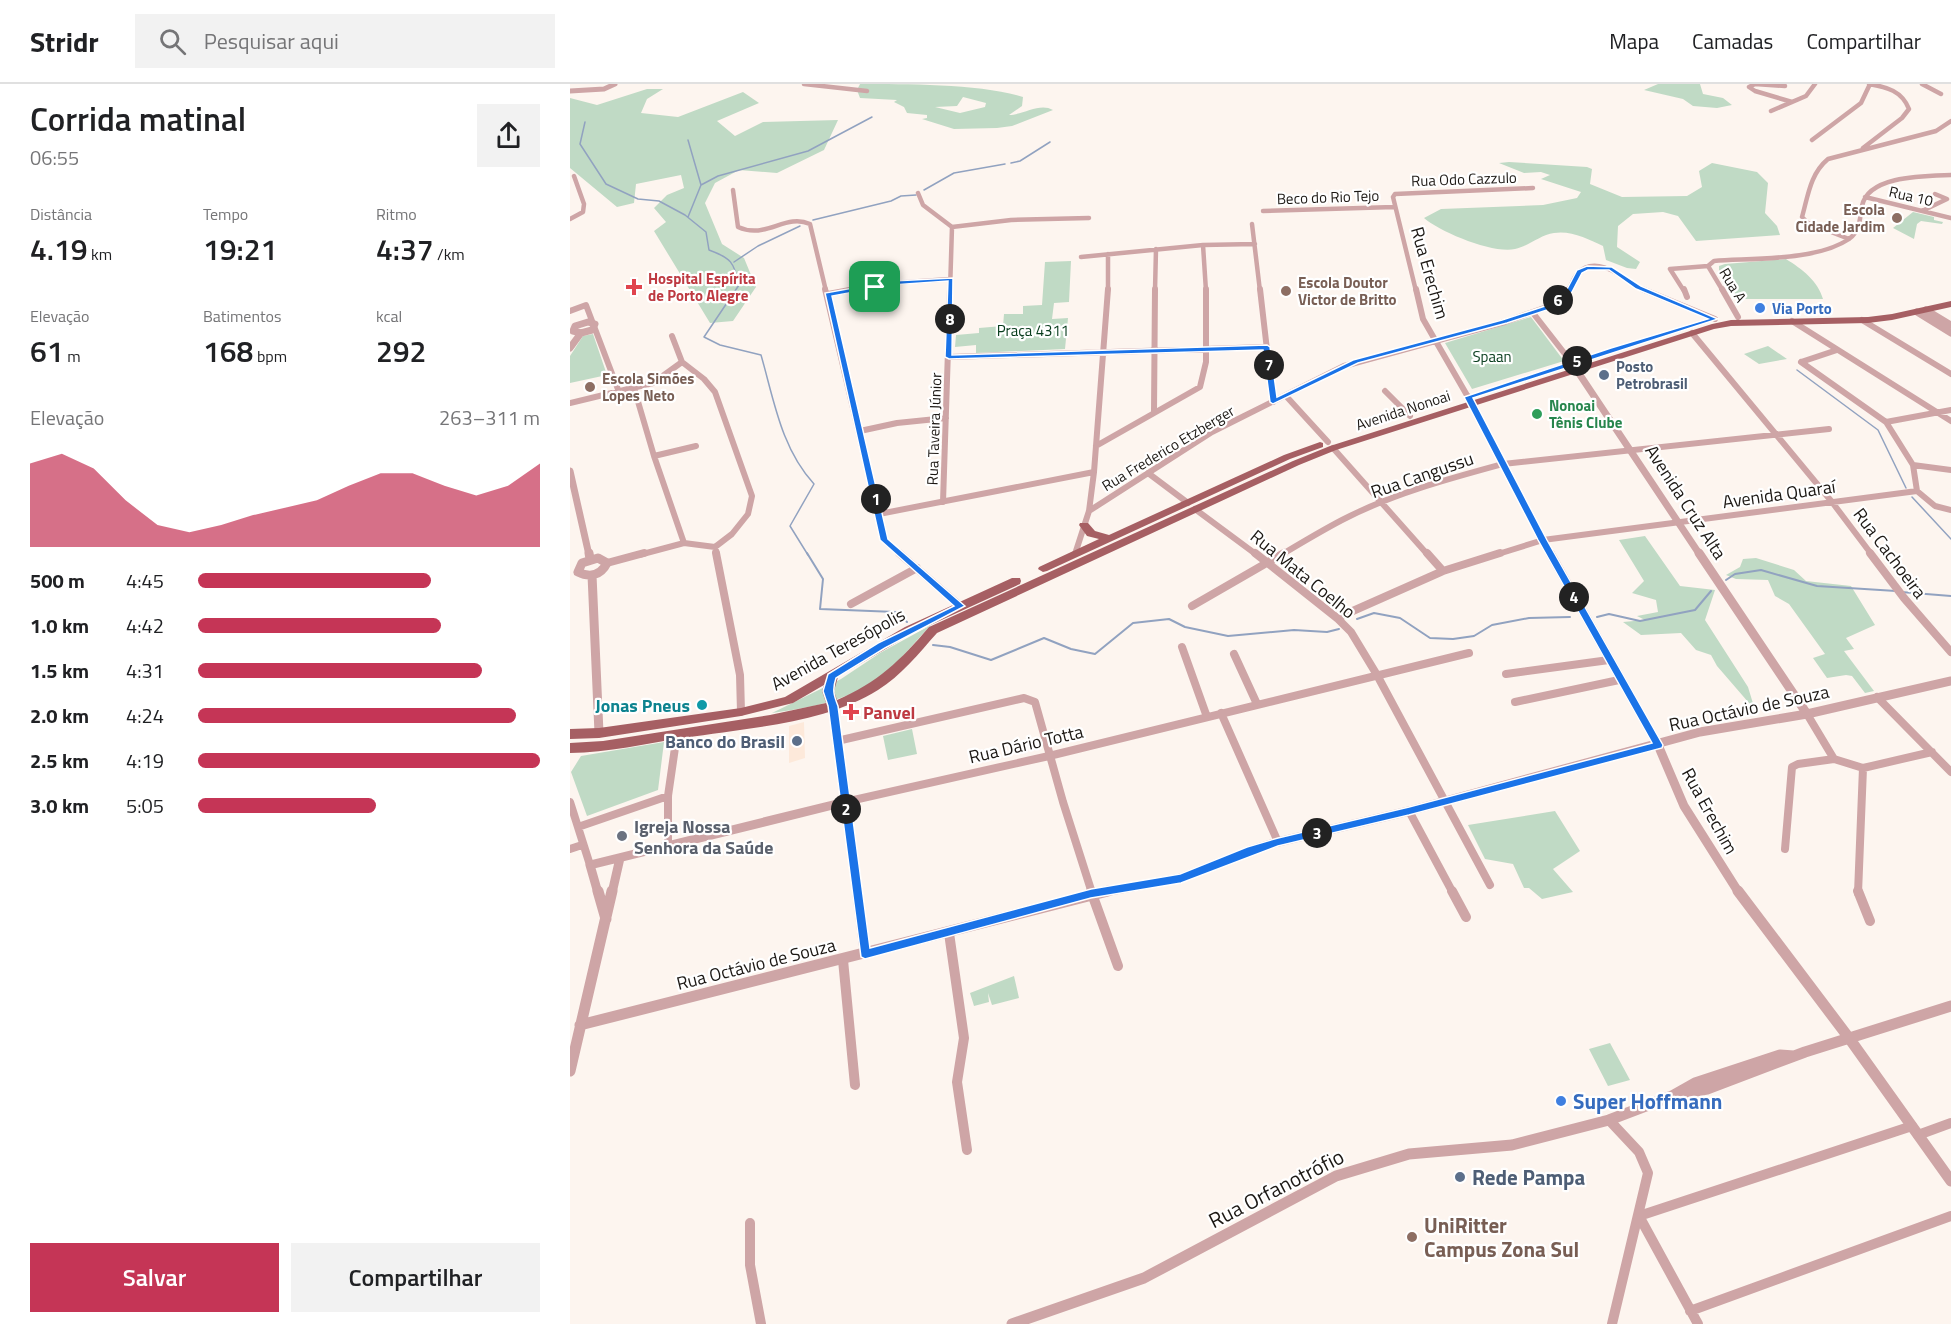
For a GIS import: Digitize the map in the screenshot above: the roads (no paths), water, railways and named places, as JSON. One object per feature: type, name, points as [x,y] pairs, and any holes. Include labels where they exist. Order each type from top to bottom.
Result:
[{"type":"main road","name":"Avenida Nonoai","points":[[1057,572],[1287,457],[1331,445],[1714,319],[1870,314],[1951,298]]},
{"type":"main road","points":[[1921,311],[1916,310],[1936,304],[1936,302]]},
{"type":"main road","name":"Avenida Nonoai","points":[[1574,366],[1731,323],[1862,320],[1951,304]]},
{"type":"main road","name":"Avenida Nonoai","points":[[1331,445],[1410,416],[1470,400]]},
{"type":"main road","name":"Avenida Nonoai","points":[[1070,557],[1110,538],[1192,506]]},
{"type":"main road","points":[[1082,529],[1095,536],[1110,538]]},
{"type":"main road","points":[[1057,572],[1072,560],[1070,557]]},
{"type":"main road","name":"Avenida Teresópolis","points":[[570,734],[599,733],[741,712],[789,700],[881,646],[960,606],[1070,557]]},
{"type":"main road","name":"Avenida Teresópolis","points":[[570,748],[584,748],[676,734],[799,714],[833,706],[873,687],[906,661],[933,630],[1057,572]]},
{"type":"main road","points":[[881,646],[900,648],[906,661]]},
{"type":"main road","points":[[832,676],[828,691],[833,706]]},
{"type":"street","points":[[570,91],[604,89],[615,84]]},
{"type":"street","points":[[804,84],[867,91]]},
{"type":"street","points":[[1785,86],[1760,84],[1749,87],[1755,91],[1792,102]]},
{"type":"street","points":[[1771,111],[1806,96],[1815,84]]},
{"type":"street","points":[[1812,140],[1861,103],[1869,84],[1882,85],[1902,95],[1909,109],[1902,118],[1859,151]]},
{"type":"street","points":[[1922,84],[1941,94]]},
{"type":"street","points":[[1849,239],[1808,223],[1802,217],[1815,173],[1821,164],[1828,159],[1935,131],[1951,121]]},
{"type":"street","points":[[570,219],[583,212],[584,204],[574,176]]},
{"type":"street","points":[[1681,305],[1686,297],[1670,269],[1708,266],[1714,261],[1811,252],[1835,246],[1849,239],[1861,224],[1865,197],[1875,189],[1905,178],[1951,176]]},
{"type":"street","name":"Rua Odo Cazzulo","points":[[1395,194],[1533,188]]},
{"type":"street","points":[[733,190],[738,227],[744,231],[771,229],[796,220],[810,224],[884,540],[960,606]]},
{"type":"street","points":[[918,193],[923,205],[952,227],[1011,220],[1089,218]]},
{"type":"street","name":"Rua Erechim","points":[[1395,194],[1393,196],[1394,207],[1423,319],[1470,400],[1543,540],[1658,745],[1684,806],[1736,889],[1850,1038],[1951,1181]]},
{"type":"street","points":[[1922,211],[1947,199],[1935,194]]},
{"type":"street","name":"Rua 10","points":[[1865,197],[1951,218]]},
{"type":"street","name":"Beco do Rio Tejo","points":[[1263,211],[1394,207]]},
{"type":"street","points":[[1252,225],[1273,402]]},
{"type":"street","name":"Rua Taveira Júnior","points":[[943,502],[952,227]]},
{"type":"street","points":[[1081,257],[1203,245],[1255,244]]},
{"type":"street","points":[[1096,446],[1154,411],[1200,387],[1205,381],[1203,245]]},
{"type":"street","points":[[1154,411],[1156,249]]},
{"type":"street","points":[[1070,557],[1089,511],[1094,472],[1108,297],[1108,254]]},
{"type":"street","name":"Rua A","points":[[1708,266],[1738,317]]},
{"type":"street","name":"Rua Frederico Etzberger","points":[[1089,511],[1212,432],[1355,362],[1533,312],[1558,301],[1569,290],[1579,272],[1593,267],[1614,270],[1638,288],[1714,319]]},
{"type":"street","points":[[828,294],[892,283],[951,279]]},
{"type":"street","points":[[570,311],[586,305],[619,392]]},
{"type":"street","points":[[1921,311],[1951,325]]},
{"type":"street","points":[[1921,311],[1951,333]]},
{"type":"street","name":"Avenida Cruz Alta","points":[[1533,312],[1633,451],[1807,714]]},
{"type":"street","points":[[1862,320],[1951,374]]},
{"type":"street","points":[[1792,321],[1951,421]]},
{"type":"street","points":[[574,323],[595,324],[592,330],[581,333],[572,331],[574,323]]},
{"type":"street","points":[[570,348],[581,333]]},
{"type":"street","name":"Rua Cachoeira","points":[[1692,333],[1832,501],[1904,598],[1951,652]]},
{"type":"street","points":[[607,563],[604,560],[590,559],[578,567],[574,573],[592,575],[603,570],[607,563],[684,543],[715,547],[732,534],[748,514],[752,496],[715,392],[704,379],[682,363],[672,336]]},
{"type":"street","points":[[949,357],[1267,347]]},
{"type":"street","points":[[1837,350],[1801,362],[1886,422],[1912,465],[1917,491],[1935,506],[1950,510]]},
{"type":"street","points":[[570,403],[660,380],[682,363]]},
{"type":"street","points":[[634,388],[654,456],[684,543]]},
{"type":"street","points":[[1385,391],[1410,416]]},
{"type":"street","points":[[1286,396],[1443,571]]},
{"type":"street","points":[[1886,422],[1940,414],[1951,410]]},
{"type":"street","points":[[860,431],[897,423],[946,418]]},
{"type":"street","name":"Rua Cangussu","points":[[1192,606],[1342,520],[1381,503],[1451,478],[1503,465],[1828,429]]},
{"type":"street","points":[[654,456],[696,446]]},
{"type":"street","points":[[1912,465],[1951,470]]},
{"type":"street","points":[[570,471],[590,559]]},
{"type":"street","points":[[879,514],[1094,472]]},
{"type":"street","name":"Rua Mata Coelho","points":[[1148,473],[1268,563],[1337,618],[1351,632],[1377,675],[1490,885]]},
{"type":"street","name":"Avenida Quaraí","points":[[1337,618],[1443,571],[1543,540],[1917,491]]},
{"type":"street","points":[[715,547],[740,675],[741,712]]},
{"type":"street","points":[[851,604],[917,568]]},
{"type":"street","points":[[592,575],[599,733]]},
{"type":"street","points":[[1182,647],[1207,717]]},
{"type":"street","name":"Rua Dário Totta","points":[[590,865],[1469,653]]},
{"type":"street","points":[[1234,654],[1257,704]]},
{"type":"street","points":[[1506,674],[1609,660]]},
{"type":"street","points":[[1515,702],[1620,680]]},
{"type":"street","name":"Rua Octávio de Souza","points":[[580,1025],[949,933],[1091,894],[1181,878],[1251,850],[1278,842],[1444,802],[1700,732],[1807,714],[1951,681]]},
{"type":"street","points":[[1877,697],[1951,772]]},
{"type":"street","points":[[837,741],[1031,699],[1035,702],[1091,894],[1119,966]]},
{"type":"street","points":[[833,706],[865,954]]},
{"type":"street","points":[[1221,713],[1278,842]]},
{"type":"street","points":[[1807,714],[1834,759]]},
{"type":"street","points":[[669,847],[668,796],[676,734]]},
{"type":"street","points":[[1785,849],[1792,767],[1798,764],[1834,759],[1863,768],[1932,752]]},
{"type":"street","points":[[1863,768],[1858,893],[1870,921]]},
{"type":"street","points":[[578,827],[668,796]]},
{"type":"street","points":[[570,802],[606,920]]},
{"type":"street","points":[[1409,811],[1466,917]]},
{"type":"street","points":[[570,849],[582,844]]},
{"type":"street","points":[[570,1071],[620,858]]},
{"type":"street","points":[[949,933],[964,1038],[957,1082],[967,1150]]},
{"type":"street","points":[[843,960],[855,1085]]},
{"type":"street","name":"Rua Orfanotrófio","points":[[1012,1324],[1144,1278],[1336,1176],[1409,1155],[1512,1145],[1609,1120],[1672,1096],[1707,1089],[1794,1056],[1951,1006]]},
{"type":"street","points":[[1609,1120],[1639,1152],[1648,1173],[1612,1324]]},
{"type":"street","points":[[1639,1216],[1915,1130],[1951,1124]]},
{"type":"street","points":[[1639,1216],[1698,1324]]},
{"type":"street","points":[[1690,1311],[1951,1216]]},
{"type":"street","points":[[750,1223],[750,1265],[761,1324]]},
{"type":"waterway","points":[[701,185],[718,176],[808,151],[872,117]]},
{"type":"waterway","points":[[585,122],[580,144],[606,184],[638,199],[659,201],[685,215],[706,232],[709,250],[727,259],[733,266],[739,285],[704,337],[720,345],[761,355],[786,439],[803,470],[814,484],[790,526],[808,555]]},
{"type":"waterway","points":[[688,140],[701,185]]},
{"type":"waterway","points":[[1011,163],[1020,161],[1050,142]]},
{"type":"waterway","points":[[924,190],[954,173],[1005,164]]},
{"type":"waterway","points":[[688,217],[701,185]]},
{"type":"waterway","points":[[813,220],[891,201],[901,196],[916,195]]},
{"type":"waterway","points":[[734,262],[758,246],[800,226]]},
{"type":"waterway","points":[[1797,370],[1878,430],[1906,488]]},
{"type":"waterway","points":[[1912,497],[1951,539]]},
{"type":"waterway","points":[[807,553],[823,579],[820,609],[896,612],[907,622]]},
{"type":"waterway","points":[[1726,580],[1735,574],[1761,570],[1817,586],[1896,591]]},
{"type":"waterway","points":[[1597,617],[1609,614],[1640,621],[1695,610],[1711,591]]},
{"type":"waterway","points":[[1901,592],[1951,596]]},
{"type":"waterway","points":[[1357,619],[1374,613],[1400,618],[1430,638],[1453,639],[1474,636],[1492,625],[1529,618],[1570,617]]},
{"type":"waterway","points":[[933,645],[950,647],[991,660],[1044,638],[1071,649],[1095,654],[1133,623],[1169,619],[1185,627],[1228,636],[1294,630],[1327,632],[1339,629]]},
{"type":"place","name":"Escola Cidade Jardim","points":[[1897,218]]},
{"type":"place","name":"Hospital Espírita de Porto Alegre","points":[[634,287]]},
{"type":"place","name":"Escola Doutor Victor de Britto","points":[[1286,291]]},
{"type":"place","name":"Via Porto","points":[[1760,308]]},
{"type":"place","name":"Posto Petrobrasil","points":[[1604,375]]},
{"type":"place","name":"Escola Simões Lopes Neto","points":[[590,387]]},
{"type":"place","name":"Nonoai Tênis Clube","points":[[1537,414]]},
{"type":"place","name":"Jonas Pneus","points":[[702,705]]},
{"type":"place","name":"Panvel","points":[[851,712]]},
{"type":"place","name":"Banco do Brasil","points":[[797,741]]},
{"type":"place","name":"Igreja Nossa Senhora da Saúde","points":[[622,836]]},
{"type":"place","name":"Super Hoffmann","points":[[1561,1101]]},
{"type":"place","name":"Rede Pampa","points":[[1460,1177]]},
{"type":"place","name":"UniRitter Campus Zona Sul","points":[[1412,1237]]},
{"type":"park label","name":"Praça 4311","points":[[1033,330]]},
{"type":"park label","name":"Spaan","points":[[1492,356]]}]
